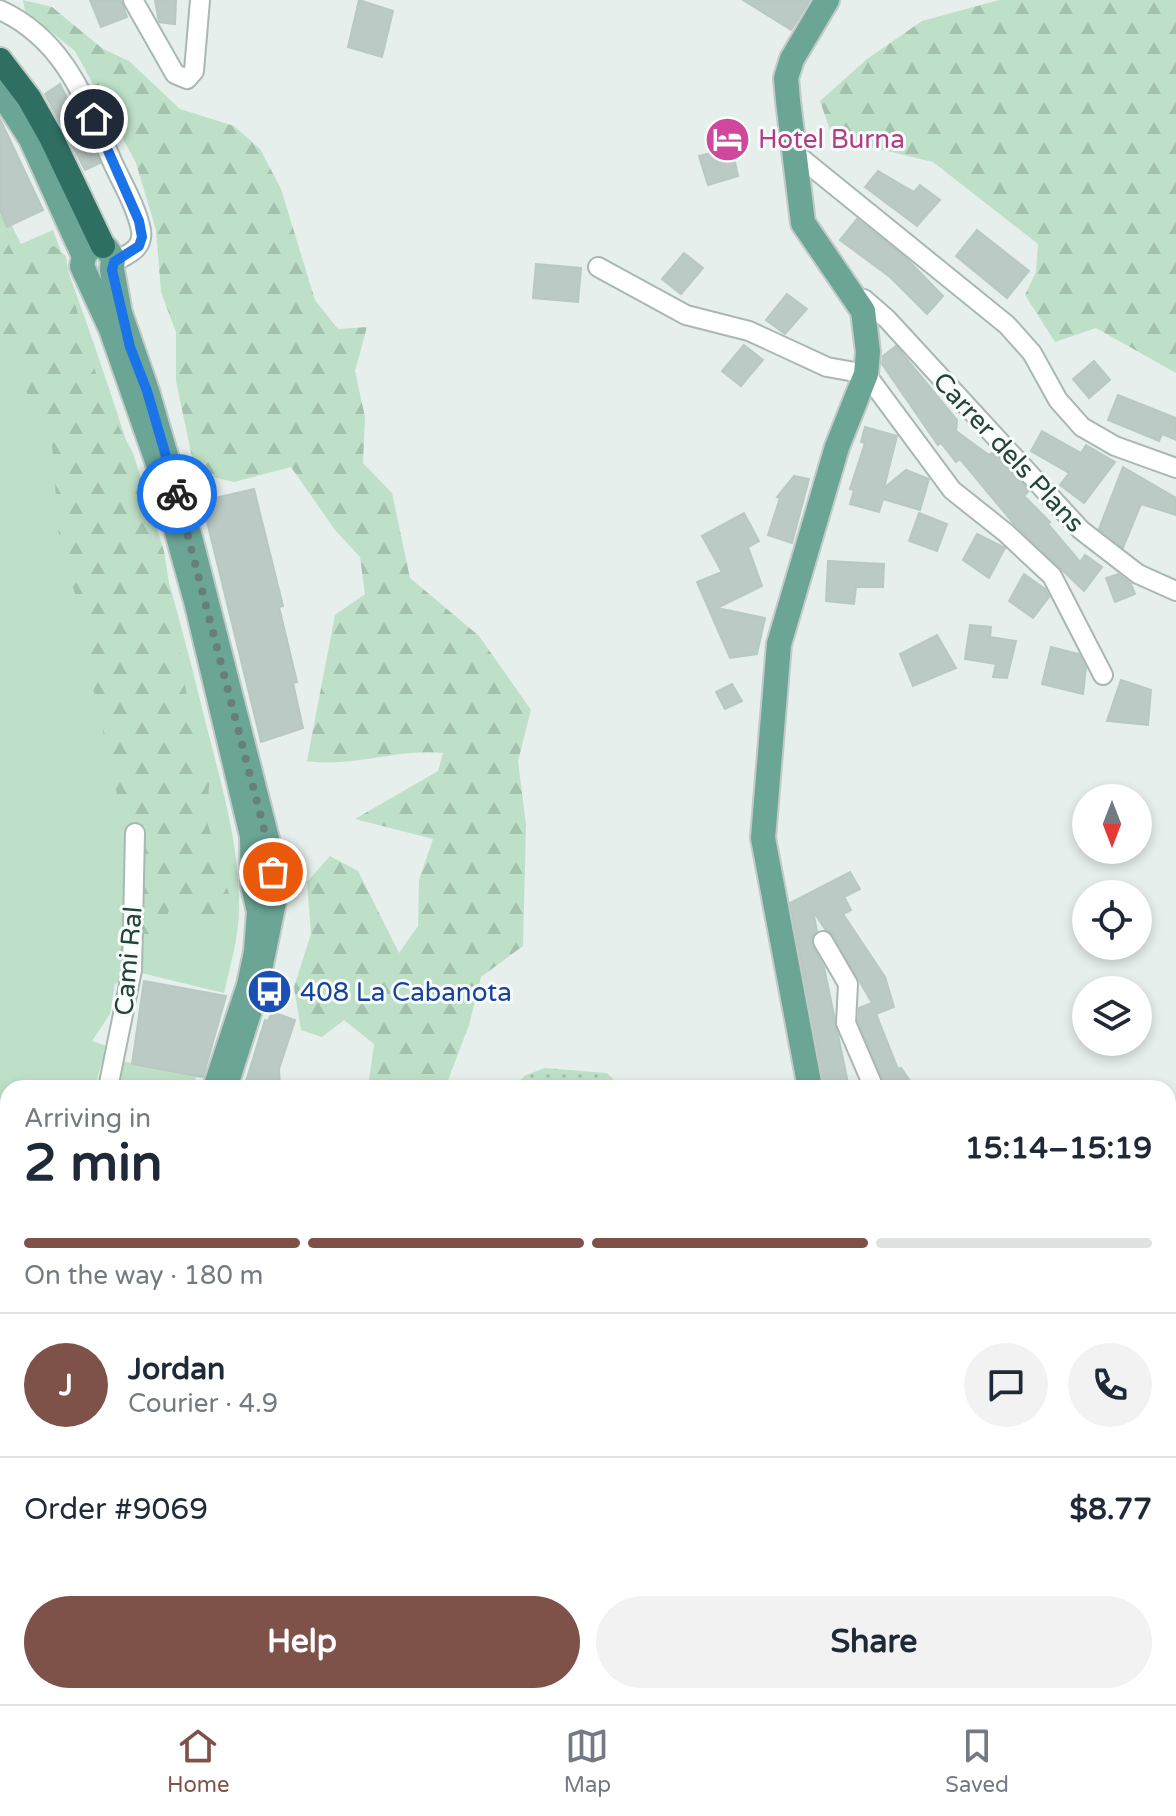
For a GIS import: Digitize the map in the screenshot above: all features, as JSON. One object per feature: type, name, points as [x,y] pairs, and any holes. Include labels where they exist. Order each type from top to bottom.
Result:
[{"type":"highway","points":[[0,60],[29,98],[51,137],[100,261]]},
{"type":"main road","points":[[808,1080],[763,838],[773,685],[779,644],[837,447],[866,374],[867,327],[863,311],[803,223],[786,78],[792,59],[827,0]]},
{"type":"main road","points":[[0,91],[100,261],[147,391],[191,541],[265,882],[255,994],[228,1080]]},
{"type":"main road","points":[[218,1080],[249,985],[265,882]]},
{"type":"street","points":[[133,0],[154,32],[175,74],[187,79],[194,71],[200,0]]},
{"type":"street","points":[[0,10],[22,22],[51,45],[81,90],[141,230],[139,246],[100,261]]},
{"type":"street","points":[[796,154],[1007,325],[1032,353],[1058,400],[1082,427],[1115,446],[1176,468]]},
{"type":"street","points":[[598,267],[686,315],[749,331],[827,367],[866,374],[952,490],[1006,533],[1052,576],[1103,675]]},
{"type":"street","name":"Carrer dels Plans","points":[[854,299],[864,299],[887,319],[1081,530],[1138,574],[1176,591]]},
{"type":"street","name":"Cami Ral","points":[[110,1080],[132,970],[135,833]]},
{"type":"street","points":[[823,941],[848,984],[846,1023],[868,1080]]},
{"type":"green space","points":[[23,0],[52,7],[103,49],[129,61],[180,109],[234,126],[260,149],[281,189],[315,300],[338,329],[367,327],[355,371],[365,417],[363,463],[392,493],[410,578],[479,636],[531,710],[518,761],[526,825],[523,946],[481,977],[469,1025],[448,1080],[369,1080],[374,1044],[344,1020],[322,1037],[301,1030],[294,987],[311,934],[307,882],[330,856],[358,871],[399,953],[418,926],[419,880],[433,839],[355,819],[438,771],[443,753],[409,753],[341,762],[307,761],[335,615],[365,594],[360,557],[335,530],[291,467],[234,482],[208,476],[192,457],[176,381],[176,332],[161,292],[156,230],[136,163],[75,51],[25,11]]},
{"type":"green space","points":[[999,0],[1176,0],[1176,373],[1096,328],[1055,342],[1025,295],[1036,272],[1038,244],[933,162],[858,144],[830,130],[820,101],[867,59],[922,21]]},
{"type":"green space","points":[[0,202],[21,244],[53,230],[96,349],[154,529],[187,650],[227,810],[236,859],[239,920],[224,993],[137,972],[115,984],[110,1014],[92,1041],[107,1046],[96,1080],[0,1080]]},
{"type":"green space","points":[[0,228],[18,262],[54,246],[66,256],[71,291],[104,400],[133,453],[164,551],[192,729],[210,777],[206,818],[229,894],[225,919],[215,936],[171,897],[156,950],[141,967],[114,984],[121,948],[125,830],[87,661],[77,601],[59,537],[52,446],[0,336]]},
{"type":"green space","points":[[122,1061],[196,1076],[195,1080],[116,1080]]},
{"type":"green space","points":[[545,1068],[607,1073],[614,1080],[521,1080]]},
{"type":"building","points":[[90,0],[121,1],[127,17],[101,27]]},
{"type":"building","points":[[155,0],[176,0],[175,24],[159,22]]},
{"type":"building","points":[[359,0],[393,11],[382,57],[348,47]]},
{"type":"building","points":[[743,0],[810,0],[791,30]]},
{"type":"building","points":[[60,84],[100,163],[85,170],[45,94]]},
{"type":"building","points":[[0,119],[43,210],[7,227],[0,210]]},
{"type":"building","points":[[732,148],[738,176],[708,185],[699,156]]},
{"type":"building","points":[[878,171],[914,192],[920,185],[940,200],[917,226],[865,187]]},
{"type":"building","points":[[857,219],[906,258],[943,296],[927,314],[890,277],[840,240]]},
{"type":"building","points":[[977,230],[1029,271],[1007,298],[956,256]]},
{"type":"building","points":[[684,253],[703,268],[681,294],[662,279]]},
{"type":"building","points":[[536,264],[581,268],[578,302],[533,298]]},
{"type":"building","points":[[787,294],[807,309],[785,334],[766,320]]},
{"type":"building","points":[[744,345],[763,360],[741,386],[722,371]]},
{"type":"building","points":[[896,346],[957,420],[956,431],[989,455],[993,452],[1029,491],[1024,496],[1050,522],[1048,524],[1080,562],[1085,555],[1102,567],[1084,591],[1014,524],[960,459],[956,462],[941,443],[938,445],[882,364],[883,356]]},
{"type":"building","points":[[1094,361],[1110,380],[1089,398],[1073,379]]},
{"type":"building","points":[[1118,395],[1176,418],[1176,440],[1162,434],[1159,441],[1108,420]]},
{"type":"building","points":[[865,427],[897,436],[884,488],[906,470],[929,479],[920,510],[883,499],[879,512],[850,504],[854,490],[850,489],[865,443],[861,442]]},
{"type":"building","points":[[1042,431],[1081,453],[1086,445],[1115,462],[1084,503],[1060,485],[1069,473],[1031,451]]},
{"type":"building","points":[[1123,467],[1176,498],[1176,515],[1141,504],[1123,548],[1099,529]]},
{"type":"building","points":[[794,476],[809,479],[792,543],[768,535],[780,498],[777,497]]},
{"type":"building","points":[[254,489],[283,606],[279,607],[297,682],[293,683],[303,728],[261,742],[202,501]]},
{"type":"building","points":[[744,513],[759,541],[748,547],[762,586],[717,608],[765,618],[757,654],[730,658],[697,582],[722,572],[702,536]]},
{"type":"building","points":[[919,513],[947,524],[937,551],[909,541]]},
{"type":"building","points":[[977,534],[1005,548],[989,578],[963,560]]},
{"type":"building","points":[[828,561],[884,564],[883,587],[856,587],[854,604],[826,601]]},
{"type":"building","points":[[1024,574],[1045,589],[1049,597],[1033,618],[1009,601]]},
{"type":"building","points":[[1118,574],[1131,584],[1135,594],[1115,602],[1106,578]]},
{"type":"building","points":[[970,625],[991,627],[990,637],[1016,641],[1007,678],[993,677],[996,664],[965,659]]},
{"type":"building","points":[[937,635],[956,668],[913,686],[900,654]]},
{"type":"building","points":[[1051,647],[1079,654],[1086,668],[1083,694],[1042,684]]},
{"type":"building","points":[[1121,680],[1151,690],[1148,725],[1107,721]]},
{"type":"building","points":[[732,684],[742,701],[725,709],[716,692]]},
{"type":"building","points":[[850,872],[860,889],[844,897],[851,910],[843,914],[885,977],[894,1007],[876,1014],[898,1069],[901,1068],[909,1080],[883,1080],[858,1021],[859,1008],[872,1003],[833,935],[813,911],[817,931],[811,942],[824,967],[847,1080],[823,1080],[790,903]]},
{"type":"building","points":[[144,981],[226,996],[203,1077],[132,1064]]},
{"type":"building","points":[[272,1012],[295,1020],[279,1069],[280,1080],[246,1080],[265,1020],[268,1021]]},
{"type":"way so far","points":[[177,494],[276,875],[273,872]]},
{"type":"place","name":"Hotel Burna","points":[[727,139]]},
{"type":"place","name":"408 La Cabanota","points":[[269,992]]},
{"type":"route","points":[[94,119],[139,221],[142,237],[139,246],[114,262],[112,270],[120,313],[177,494]]}]
